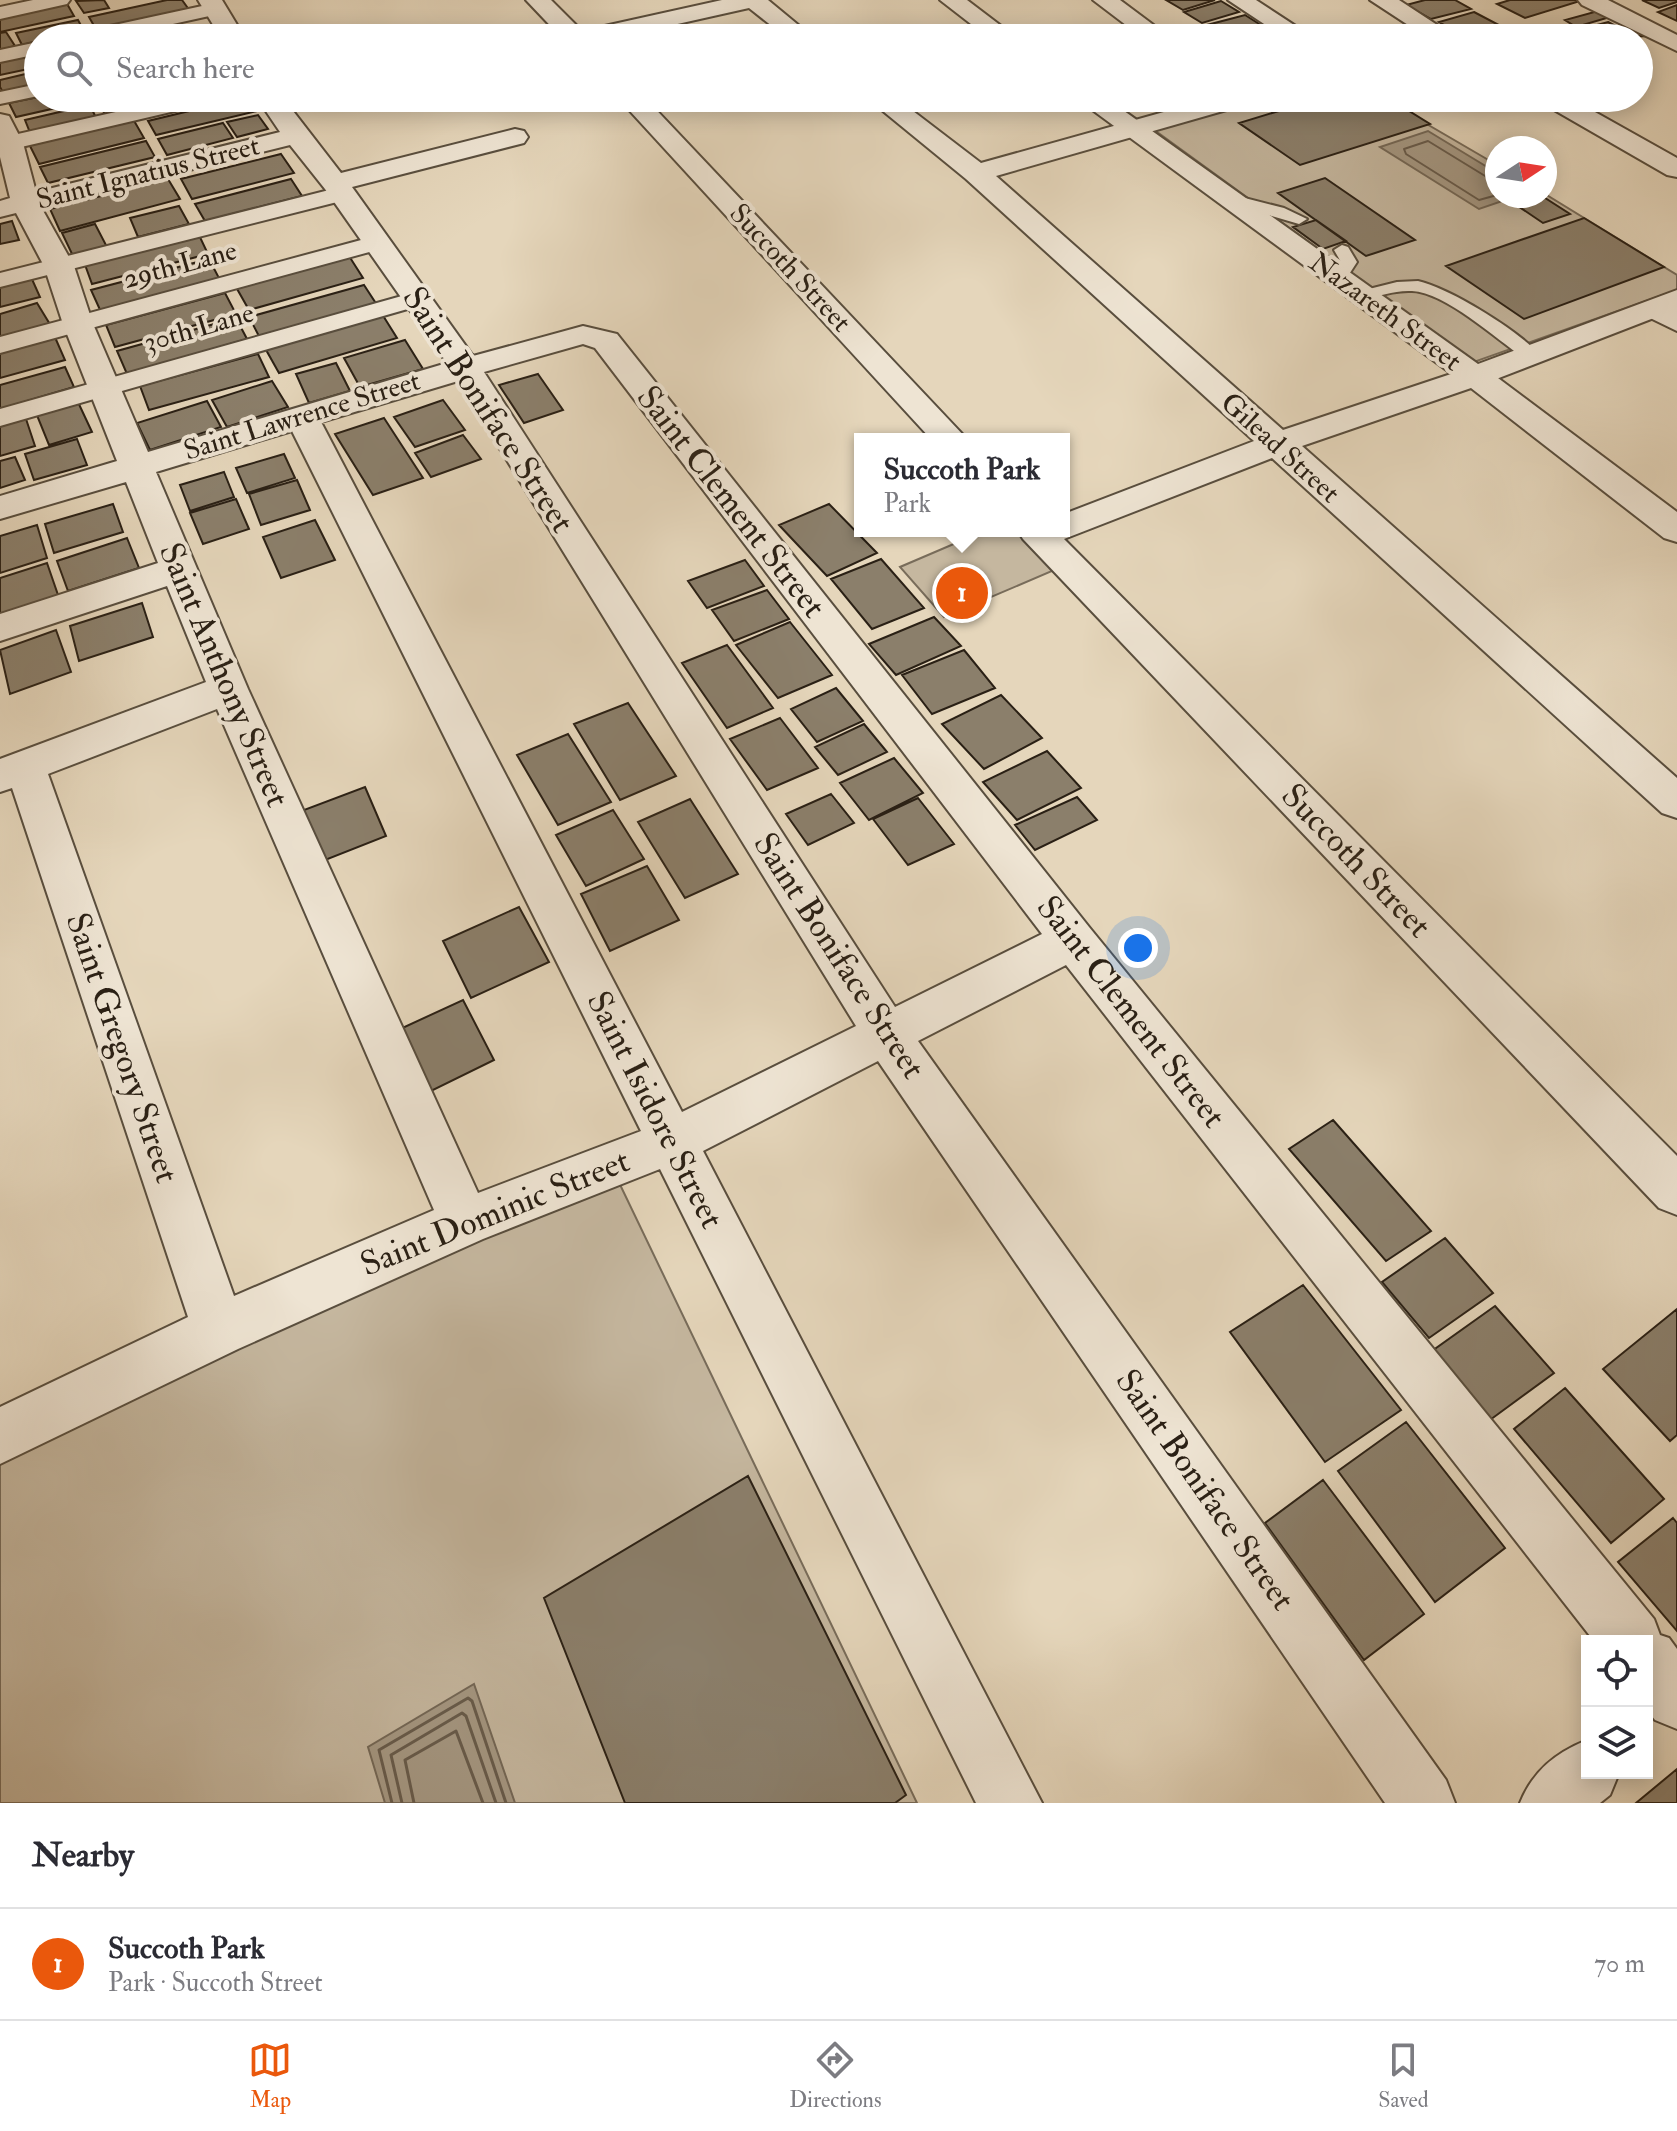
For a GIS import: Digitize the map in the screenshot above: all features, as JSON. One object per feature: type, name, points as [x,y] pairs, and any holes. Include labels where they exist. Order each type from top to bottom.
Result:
[{"type":"street","points":[[0,13],[60,0]]},
{"type":"street","points":[[538,0],[561,24]]},
{"type":"street","points":[[645,24],[754,0],[784,24]]},
{"type":"street","points":[[952,0],[985,24]]},
{"type":"street","points":[[1105,0],[1139,24]]},
{"type":"street","points":[[1240,0],[1279,24]]},
{"type":"street","points":[[1382,0],[1422,24]]},
{"type":"street","points":[[1590,0],[1637,24]]},
{"type":"street","points":[[136,24],[213,4],[225,24]]},
{"type":"street","points":[[1653,32],[1677,44]]},
{"type":"street","points":[[0,56],[24,51]]},
{"type":"street","points":[[0,98],[24,93]]},
{"type":"street","points":[[3,137],[132,112]]},
{"type":"street","name":"Saint Boniface Street","points":[[280,112],[338,188],[465,367],[887,1035],[1423,1803]]},
{"type":"street","name":"Succoth Street","points":[[644,112],[944,433]]},
{"type":"street","name":"Gilead Street","points":[[898,112],[976,173],[1677,802]]},
{"type":"street","name":"Nazareth Street","points":[[1109,112],[1475,376],[1677,530]]},
{"type":"street","points":[[976,173],[1191,112]]},
{"type":"street","points":[[1576,112],[1677,169]]},
{"type":"street","name":"Saint Ignatius Street","points":[[12,206],[296,136]]},
{"type":"street","name":"Saint Anthony Street","points":[[3,137],[12,206],[59,266],[78,324],[228,689],[465,1222]]},
{"type":"street","points":[[0,280],[515,137]]},
{"type":"street","name":"29th Lane","points":[[0,345],[376,243]]},
{"type":"street","name":"30th Lane","points":[[0,418],[416,299]]},
{"type":"street","points":[[1070,523],[1276,444],[1530,354],[1670,310]]},
{"type":"street","name":"Saint Lawrence Street","points":[[0,508],[565,338],[583,335],[606,341]]},
{"type":"street","name":"Saint Clement Street","points":[[606,341],[1073,940],[1627,1635]]},
{"type":"street","name":"Saint Isidore Street","points":[[302,417],[1010,1803]]},
{"type":"street","name":"Succoth Street","points":[[1054,537],[1677,1191]]},
{"type":"street","points":[[0,628],[179,569]]},
{"type":"street","points":[[12,771],[228,689]]},
{"type":"street","name":"Saint Gregory Street","points":[[12,771],[219,1330]]},
{"type":"street","name":"Saint Dominic Street","points":[[0,1436],[219,1330],[465,1222],[671,1142],[1073,940]]},
{"type":"street","points":[[1552,1803],[1581,1777]]},
{"type":"lane","points":[[1229,199],[1299,219]]},
{"type":"lane","points":[[1338,279],[1349,262],[1342,250]]},
{"type":"lane","points":[[1363,295],[1388,287],[1433,290],[1530,354]]},
{"type":"shaded area","points":[[1217,112],[1406,112],[1485,158],[1485,208],[1557,208],[1557,201],[1677,275],[1677,290],[1474,362],[1153,129]]},
{"type":"shaded area","points":[[970,537],[1028,537],[1059,568],[944,617],[900,567]]},
{"type":"shaded area","points":[[613,1170],[917,1803],[0,1803],[0,1463]]},
{"type":"water","points":[[1428,131],[1485,166],[1485,207],[1479,209],[1380,147]]},
{"type":"water","points":[[474,1684],[515,1803],[385,1803],[368,1747]]},
{"type":"building","points":[[104,0],[109,8],[84,13],[76,1]]},
{"type":"building","points":[[167,0],[182,0],[190,11],[130,24],[93,24],[89,17]]},
{"type":"building","points":[[1166,0],[1215,0],[1183,10]]},
{"type":"building","points":[[1425,0],[1455,0],[1471,9],[1431,19],[1406,5]]},
{"type":"building","points":[[1510,0],[1580,1],[1525,18],[1497,4]]},
{"type":"building","points":[[1642,0],[1677,0],[1677,2],[1659,8]]},
{"type":"building","points":[[1221,1],[1239,12],[1202,23],[1184,12]]},
{"type":"building","points":[[66,2],[74,16],[24,24],[24,27],[0,32],[0,17]]},
{"type":"building","points":[[1677,5],[1677,21],[1658,12]]},
{"type":"building","points":[[1598,11],[1610,17],[1586,24],[1571,24],[1565,20]]},
{"type":"building","points":[[1474,12],[1497,24],[1443,24],[1439,22]]},
{"type":"building","points":[[1245,15],[1259,24],[1211,24]]},
{"type":"building","points":[[78,20],[80,24],[59,24]]},
{"type":"building","points":[[24,31],[24,44],[22,45],[16,33]]},
{"type":"building","points":[[6,32],[15,46],[0,50],[0,33]]},
{"type":"building","points":[[24,56],[24,70],[0,75],[0,61]]},
{"type":"building","points":[[24,74],[24,89],[4,94],[0,80]]},
{"type":"building","points":[[24,100],[24,112],[38,112],[16,117],[9,103]]},
{"type":"building","points":[[60,112],[93,112],[97,120],[31,135],[25,120]]},
{"type":"building","points":[[104,112],[131,112],[107,118]]},
{"type":"building","points":[[185,112],[253,112],[156,135],[148,121]]},
{"type":"building","points":[[1276,112],[1411,112],[1430,124],[1300,165],[1239,123]]},
{"type":"building","points":[[258,115],[268,129],[237,137],[227,122]]},
{"type":"building","points":[[133,119],[144,138],[39,164],[29,144]]},
{"type":"building","points":[[223,123],[233,138],[167,155],[158,139]]},
{"type":"building","points":[[146,141],[155,157],[48,183],[40,167]]},
{"type":"building","points":[[281,154],[294,173],[192,199],[181,179]]},
{"type":"building","points":[[1325,178],[1415,240],[1366,256],[1278,193]]},
{"type":"building","points":[[168,179],[180,199],[60,231],[50,209]]},
{"type":"building","points":[[291,179],[302,196],[205,221],[195,204]]},
{"type":"building","points":[[179,206],[189,224],[138,237],[130,218]]},
{"type":"building","points":[[1557,206],[1570,214],[1543,223],[1521,208]]},
{"type":"building","points":[[1584,218],[1664,267],[1524,319],[1446,266]]},
{"type":"building","points":[[1316,220],[1346,241],[1323,249],[1293,227]]},
{"type":"building","points":[[12,221],[19,240],[0,244],[0,224]]},
{"type":"building","points":[[95,224],[107,247],[73,256],[62,233]]},
{"type":"building","points":[[198,233],[208,254],[92,284],[84,262]]},
{"type":"building","points":[[349,256],[363,278],[249,310],[236,287]]},
{"type":"building","points":[[209,259],[220,280],[101,312],[91,290]]},
{"type":"building","points":[[31,277],[40,297],[0,307],[0,285]]},
{"type":"building","points":[[364,285],[377,305],[260,338],[249,317]]},
{"type":"building","points":[[225,293],[236,314],[115,347],[106,325]]},
{"type":"building","points":[[37,303],[51,326],[0,342],[0,314]]},
{"type":"building","points":[[382,314],[397,338],[279,373],[265,348]]},
{"type":"building","points":[[236,318],[247,339],[127,374],[117,351]]},
{"type":"building","points":[[54,335],[65,360],[0,378],[0,350]]},
{"type":"building","points":[[405,340],[423,369],[360,387],[344,358]]},
{"type":"building","points":[[258,354],[269,377],[149,410],[140,386]]},
{"type":"building","points":[[336,363],[350,391],[309,403],[296,374]]},
{"type":"building","points":[[65,367],[74,387],[0,409],[0,385]]},
{"type":"building","points":[[538,374],[563,410],[524,423],[499,385]]},
{"type":"building","points":[[272,381],[288,407],[227,427],[212,400]]},
{"type":"building","points":[[77,400],[92,432],[49,445],[36,413]]},
{"type":"building","points":[[443,400],[465,430],[415,447],[394,417]]},
{"type":"building","points":[[207,401],[221,427],[150,450],[137,423]]},
{"type":"building","points":[[384,418],[423,478],[373,495],[335,434]]},
{"type":"building","points":[[26,419],[35,446],[0,456],[0,426]]},
{"type":"building","points":[[463,435],[481,459],[431,477],[415,453]]},
{"type":"building","points":[[77,439],[87,465],[34,480],[25,454]]},
{"type":"building","points":[[284,454],[295,478],[247,493],[236,468]]},
{"type":"building","points":[[15,457],[25,480],[0,488],[0,461]]},
{"type":"building","points":[[224,472],[234,497],[190,511],[180,485]]},
{"type":"building","points":[[297,480],[310,510],[261,525],[249,494]]},
{"type":"building","points":[[236,499],[249,529],[203,544],[190,513]]},
{"type":"building","points":[[113,504],[123,532],[54,553],[45,524]]},
{"type":"building","points":[[829,504],[854,530],[854,537],[861,537],[877,553],[827,576],[779,525]]},
{"type":"building","points":[[315,520],[335,560],[281,578],[263,537]]},
{"type":"building","points":[[37,525],[47,558],[0,573],[0,536]]},
{"type":"building","points":[[127,538],[139,568],[68,591],[57,561]]},
{"type":"building","points":[[881,559],[924,608],[872,629],[831,579]]},
{"type":"building","points":[[745,560],[764,586],[707,608],[688,581]]},
{"type":"building","points":[[47,563],[58,595],[0,615],[0,578]]},
{"type":"building","points":[[767,590],[789,619],[734,641],[712,610]]},
{"type":"building","points":[[142,603],[153,637],[79,661],[70,626]]},
{"type":"building","points":[[934,617],[961,646],[896,675],[869,644]]},
{"type":"building","points":[[790,622],[832,675],[778,698],[736,645]]},
{"type":"building","points":[[56,630],[71,672],[10,694],[0,650]]},
{"type":"building","points":[[727,645],[773,708],[727,728],[682,663]]},
{"type":"building","points":[[964,650],[995,688],[932,714],[902,675]]},
{"type":"building","points":[[836,688],[863,721],[817,742],[791,709]]},
{"type":"building","points":[[1001,695],[1042,738],[984,769],[942,724]]},
{"type":"building","points":[[628,703],[676,776],[620,800],[574,724]]},
{"type":"building","points":[[780,718],[818,768],[767,790],[730,739]]},
{"type":"building","points":[[864,724],[887,752],[838,775],[815,747]]},
{"type":"building","points":[[568,734],[611,802],[558,825],[517,755]]},
{"type":"building","points":[[1047,751],[1081,788],[1017,820],[983,782]]},
{"type":"building","points":[[894,758],[923,793],[869,820],[840,783]]},
{"type":"building","points":[[365,787],[386,836],[315,864],[296,813]]},
{"type":"building","points":[[831,794],[854,823],[808,845],[786,814]]},
{"type":"building","points":[[1077,797],[1097,820],[1035,850],[1015,825]]},
{"type":"building","points":[[918,798],[954,844],[908,865],[873,819]]},
{"type":"building","points":[[690,799],[738,874],[685,898],[638,822]]},
{"type":"building","points":[[613,810],[644,859],[586,886],[556,835]]},
{"type":"building","points":[[647,866],[679,920],[610,951],[581,894]]},
{"type":"building","points":[[519,907],[549,962],[471,998],[443,941]]},
{"type":"building","points":[[463,1000],[494,1060],[429,1092],[398,1030]]},
{"type":"building","points":[[1333,1120],[1431,1231],[1386,1261],[1289,1149]]},
{"type":"building","points":[[1445,1238],[1493,1293],[1429,1338],[1382,1282]]},
{"type":"building","points":[[1303,1285],[1401,1410],[1325,1462],[1230,1332]]},
{"type":"building","points":[[1495,1306],[1554,1373],[1490,1420],[1432,1351]]},
{"type":"building","points":[[1677,1309],[1677,1435],[1670,1441],[1603,1369]]},
{"type":"building","points":[[1565,1388],[1664,1499],[1611,1543],[1514,1429]]},
{"type":"building","points":[[1406,1422],[1505,1548],[1435,1602],[1338,1471]]},
{"type":"building","points":[[748,1476],[906,1795],[895,1803],[625,1803],[544,1598]]},
{"type":"building","points":[[1323,1480],[1424,1614],[1364,1660],[1265,1523]]},
{"type":"building","points":[[1673,1518],[1677,1523],[1677,1631],[1618,1562]]},
{"type":"building","points":[[1677,1769],[1677,1803],[1636,1803]]},
{"type":"place","name":"Succoth Park","points":[[962,593]]}]
